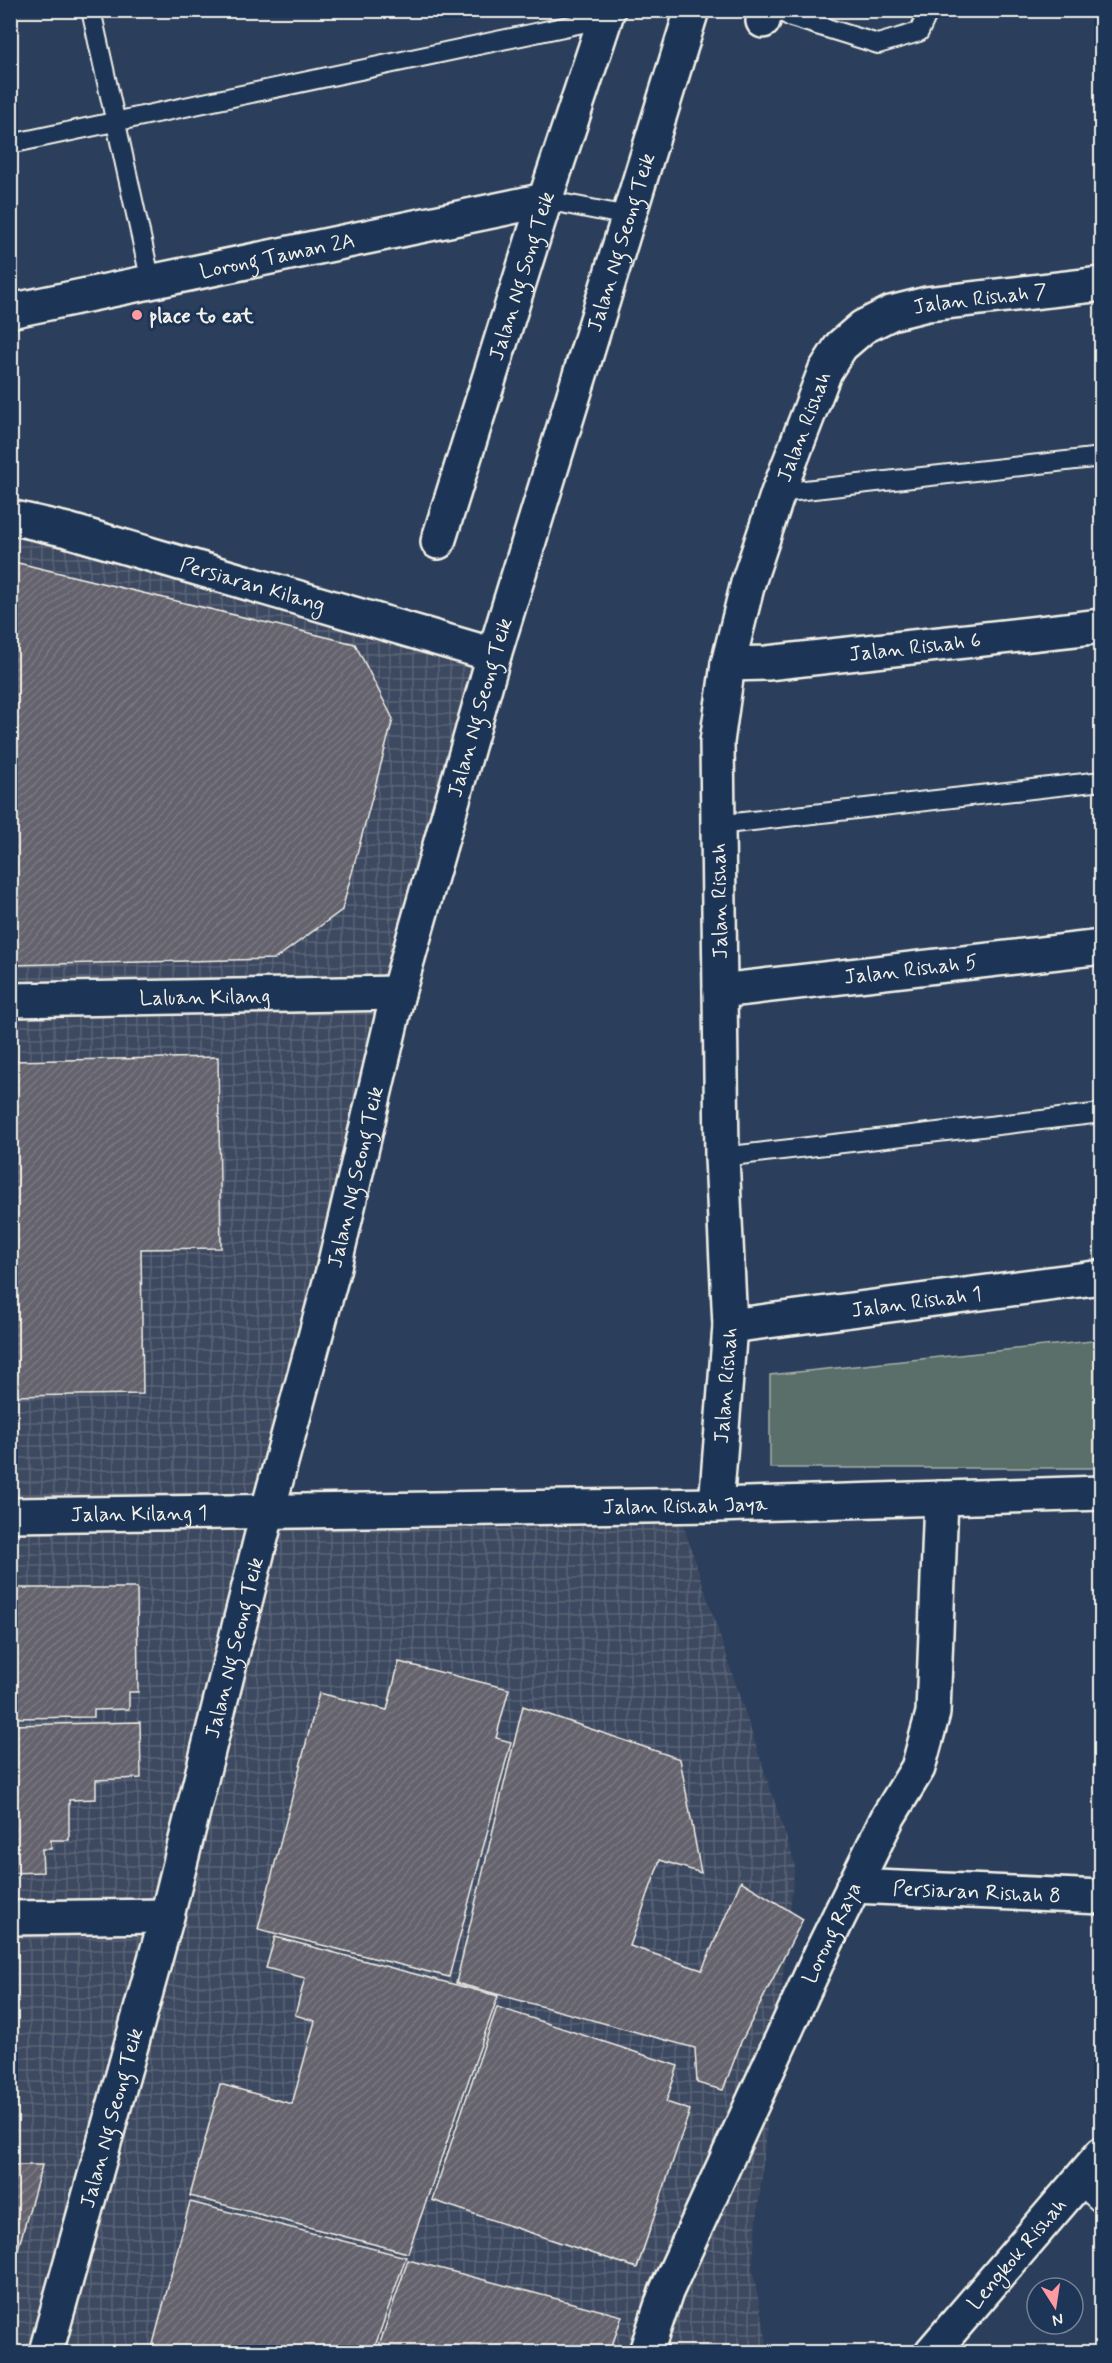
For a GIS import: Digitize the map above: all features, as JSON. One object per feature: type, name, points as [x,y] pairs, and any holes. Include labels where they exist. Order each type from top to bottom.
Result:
[{"type":"street","name":"Jalan Ng Seong Teik","points":[[46,2352],[167,1916],[268,1510],[333,1271],[398,993],[494,655],[692,10]]},
{"type":"street","name":"Jalan Ng Song Teik","points":[[438,542],[544,200],[607,14]]},
{"type":"street","name":"Lorong Taman 2A","points":[[10,310],[544,200]]},
{"type":"street","name":"Jalan Rishah 7","points":[[864,327],[891,313],[927,304],[1101,284]]},
{"type":"street","name":"Jalan Rishah","points":[[716,1505],[730,1326],[722,1157],[717,742],[728,664],[748,583],[778,494],[825,371],[841,346],[864,327]]},
{"type":"street","name":"Persiaran Kilang","points":[[10,517],[67,530],[494,655]]},
{"type":"street","name":"Jalan Rishah 6","points":[[728,664],[767,663],[1101,626]]},
{"type":"street","name":"Jalan Rishah 5","points":[[720,991],[1101,947]]},
{"type":"street","name":"Laluan Kilang","points":[[10,1000],[398,993]]},
{"type":"street","name":"Jalan Rishah 1","points":[[730,1326],[1101,1277]]},
{"type":"street","name":"Jalan Rishah Jaya","points":[[268,1510],[716,1505],[1101,1493]]},
{"type":"street","name":"Lorong Raya","points":[[646,2352],[666,2292],[853,1886],[888,1817],[918,1768],[933,1713],[941,1498]]},
{"type":"street","name":"Jalan Kilang 1","points":[[10,1515],[268,1510]]},
{"type":"street","name":"Persiaran Rishah 8","points":[[853,1886],[1101,1897]]},
{"type":"street","points":[[10,1918],[167,1916]]},
{"type":"street","name":"Lengkok Rishah","points":[[932,2352],[1101,2154]]},
{"type":"lane","points":[[91,10],[151,282]]},
{"type":"lane","points":[[769,14],[791,17],[878,44],[919,32],[929,10]]},
{"type":"lane","points":[[10,144],[607,14]]},
{"type":"lane","points":[[544,200],[628,216]]},
{"type":"lane","points":[[778,494],[1101,457]]},
{"type":"lane","points":[[717,825],[1101,781]]},
{"type":"lane","points":[[722,1157],[1101,1113]]},
{"type":"lane","points":[[1076,2182],[1101,2205]]},
{"type":"shaded area","points":[[10,531],[499,664],[282,1506],[679,1512],[795,1864],[752,2267],[769,2352],[11,2352]]},
{"type":"green space","points":[[1101,1340],[1101,1468],[770,1468],[770,1375]]},
{"type":"building","points":[[10,561],[355,644],[393,719],[342,910],[275,959],[10,965]]},
{"type":"building","points":[[218,1057],[221,1248],[141,1249],[143,1394],[10,1396],[10,1061]]},
{"type":"building","points":[[10,1588],[137,1588],[138,1692],[129,1692],[129,1709],[94,1710],[94,1717],[10,1718]]},
{"type":"building","points":[[399,1662],[509,1689],[496,1738],[511,1742],[449,1977],[258,1929],[319,1693],[387,1710]]},
{"type":"building","points":[[523,1706],[680,1759],[701,1873],[660,1860],[630,1946],[702,1970],[741,1881],[803,1919],[741,2042],[723,2090],[697,2083],[695,2048],[456,1983]]},
{"type":"building","points":[[140,1722],[141,1778],[96,1780],[96,1799],[69,1800],[69,1840],[51,1840],[51,1849],[42,1849],[43,1872],[10,1873],[10,1725]]},
{"type":"building","points":[[275,1937],[498,1996],[408,2253],[190,2196],[220,2084],[292,2104],[315,2021],[295,2015],[305,1978],[266,1968]]},
{"type":"building","points":[[497,2007],[678,2066],[666,2102],[690,2110],[637,2268],[432,2200]]},
{"type":"building","points":[[10,2165],[42,2165],[10,2277]]},
{"type":"building","points":[[190,2202],[406,2257],[373,2352],[151,2352]]},
{"type":"building","points":[[408,2260],[622,2316],[610,2352],[377,2352]]},
{"type":"place","name":"place to eat","points":[[137,315]]}]
